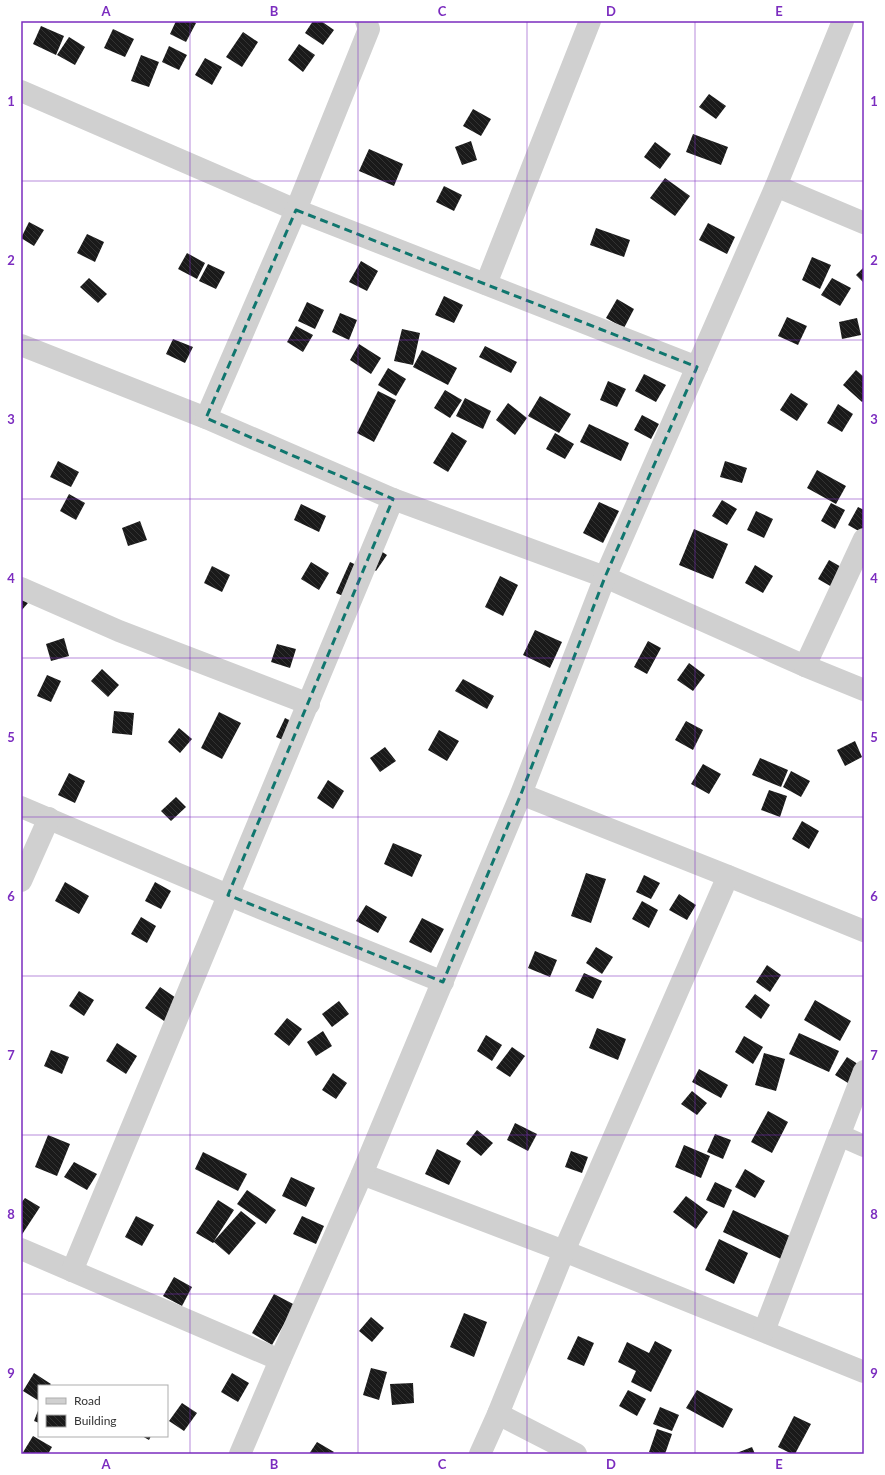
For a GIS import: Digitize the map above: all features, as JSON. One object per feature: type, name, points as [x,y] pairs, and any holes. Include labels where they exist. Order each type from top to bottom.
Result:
[{"type":"street","points":[[206,418],[296,210],[369,29],[366,21]]},
{"type":"street","points":[[486,284],[590,21]]},
{"type":"street","points":[[240,1454],[362,1174],[443,982],[521,794],[605,577],[776,186],[843,21]]},
{"type":"street","points":[[21,91],[296,210],[697,367]]},
{"type":"street","points":[[776,186],[864,223]]},
{"type":"street","points":[[21,345],[206,418],[393,499],[605,577],[864,690]]},
{"type":"street","points":[[72,1271],[393,499]]},
{"type":"street","points":[[806,666],[864,539]]},
{"type":"street","points":[[21,588],[119,631],[309,704]]},
{"type":"street","points":[[521,794],[864,931]]},
{"type":"street","points":[[21,807],[228,895],[443,982]]},
{"type":"street","points":[[21,881],[49,818]]},
{"type":"street","points":[[480,1454],[498,1414],[564,1251],[728,876]]},
{"type":"street","points":[[764,1331],[864,1071]]},
{"type":"street","points":[[839,1135],[864,1146]]},
{"type":"street","points":[[362,1174],[564,1251],[864,1372]]},
{"type":"street","points":[[21,1249],[280,1360]]},
{"type":"street","points":[[498,1414],[576,1454]]},
{"type":"highlighted area","points":[[296,210],[697,367],[605,577],[521,794],[443,982],[228,895],[393,499],[206,418]]},
{"type":"building","points":[[176,21],[192,21],[196,23],[186,42],[170,34]]},
{"type":"building","points":[[313,21],[321,21],[334,30],[323,45],[305,33]]},
{"type":"building","points":[[41,26],[64,36],[56,55],[33,44]]},
{"type":"building","points":[[113,29],[134,39],[125,57],[104,48]]},
{"type":"building","points":[[243,32],[258,42],[242,67],[226,57]]},
{"type":"building","points":[[69,37],[85,47],[75,65],[57,55]]},
{"type":"building","points":[[299,44],[315,55],[303,72],[288,60]]},
{"type":"building","points":[[169,46],[187,55],[179,70],[162,62]]},
{"type":"building","points":[[141,55],[159,62],[149,87],[131,81]]},
{"type":"building","points":[[205,58],[222,67],[212,85],[195,75]]},
{"type":"building","points":[[709,94],[726,106],[716,119],[699,107]]},
{"type":"building","points":[[473,109],[491,119],[481,136],[463,126]]},
{"type":"building","points":[[693,134],[728,147],[721,165],[686,152]]},
{"type":"building","points":[[471,141],[477,160],[462,165],[455,147]]},
{"type":"building","points":[[655,142],[671,154],[660,169],[644,157]]},
{"type":"building","points":[[369,149],[403,164],[394,186],[359,171]]},
{"type":"building","points":[[665,178],[690,196],[675,216],[650,198]]},
{"type":"building","points":[[444,186],[462,195],[454,211],[436,202]]},
{"type":"building","points":[[29,222],[44,230],[34,246],[21,238]]},
{"type":"building","points":[[708,223],[735,237],[727,254],[699,240]]},
{"type":"building","points":[[596,228],[630,240],[624,257],[590,245]]},
{"type":"building","points":[[87,234],[104,242],[95,262],[77,253]]},
{"type":"building","points":[[187,253],[205,263],[197,279],[178,269]]},
{"type":"building","points":[[812,257],[831,265],[820,289],[802,280]]},
{"type":"building","points":[[361,261],[378,271],[367,291],[349,282]]},
{"type":"building","points":[[208,264],[225,272],[216,289],[199,281]]},
{"type":"building","points":[[864,267],[864,283],[856,275]]},
{"type":"building","points":[[89,278],[107,294],[98,303],[80,287]]},
{"type":"building","points":[[832,278],[851,288],[840,306],[821,295]]},
{"type":"building","points":[[444,296],[463,305],[454,323],[435,315]]},
{"type":"building","points":[[617,299],[634,309],[624,328],[606,318]]},
{"type":"building","points":[[307,302],[324,310],[315,329],[298,321]]},
{"type":"building","points":[[340,313],[357,320],[349,340],[332,332]]},
{"type":"building","points":[[787,317],[807,326],[798,345],[778,336]]},
{"type":"building","points":[[857,318],[861,335],[842,339],[839,322]]},
{"type":"building","points":[[296,326],[313,335],[303,352],[287,342]]},
{"type":"building","points":[[402,329],[420,333],[413,365],[394,361]]},
{"type":"building","points":[[173,339],[193,347],[185,363],[166,354]]},
{"type":"building","points":[[359,344],[381,358],[371,374],[350,360]]},
{"type":"building","points":[[485,346],[517,362],[511,373],[479,357]]},
{"type":"building","points":[[422,350],[457,368],[448,385],[413,367]]},
{"type":"building","points":[[388,368],[406,379],[396,396],[378,385]]},
{"type":"building","points":[[856,370],[864,377],[864,400],[862,402],[843,385]]},
{"type":"building","points":[[644,374],[666,385],[656,402],[635,391]]},
{"type":"building","points":[[608,381],[626,389],[617,407],[600,400]]},
{"type":"building","points":[[445,390],[462,400],[450,418],[434,408]]},
{"type":"building","points":[[378,391],[396,400],[374,442],[357,433]]},
{"type":"building","points":[[791,393],[808,404],[797,421],[780,410]]},
{"type":"building","points":[[540,396],[571,414],[559,433],[528,416]]},
{"type":"building","points":[[465,398],[491,411],[483,429],[456,416]]},
{"type":"building","points":[[508,403],[527,418],[515,435],[496,420]]},
{"type":"building","points":[[838,404],[853,414],[842,432],[827,423]]},
{"type":"building","points":[[642,415],[659,424],[651,439],[634,430]]},
{"type":"building","points":[[589,424],[629,443],[621,461],[580,442]]},
{"type":"building","points":[[452,432],[467,441],[448,472],[433,463]]},
{"type":"building","points":[[555,433],[574,444],[565,459],[546,449]]},
{"type":"building","points":[[58,461],[79,472],[71,487],[50,477]]},
{"type":"building","points":[[725,461],[747,468],[742,483],[720,477]]},
{"type":"building","points":[[817,470],[846,486],[836,504],[807,488]]},
{"type":"building","points":[[69,494],[85,503],[76,520],[60,511]]},
{"type":"building","points":[[722,500],[737,509],[727,525],[712,516]]},
{"type":"building","points":[[599,502],[619,511],[603,543],[583,533]]},
{"type":"building","points":[[831,503],[845,510],[835,529],[821,521]]},
{"type":"building","points":[[301,504],[326,516],[319,532],[294,520]]},
{"type":"building","points":[[858,507],[864,510],[864,534],[848,525]]},
{"type":"building","points":[[756,511],[773,519],[764,538],[747,530]]},
{"type":"building","points":[[140,521],[147,540],[128,546],[122,528]]},
{"type":"building","points":[[694,529],[728,544],[713,579],[679,565]]},
{"type":"building","points":[[370,544],[387,555],[376,571],[360,559]]},
{"type":"building","points":[[829,560],[857,576],[846,595],[818,579]]},
{"type":"building","points":[[311,562],[329,573],[319,590],[301,579]]},
{"type":"building","points":[[350,562],[371,572],[357,602],[336,593]]},
{"type":"building","points":[[755,565],[773,576],[763,593],[745,583]]},
{"type":"building","points":[[212,566],[230,575],[222,592],[204,583]]},
{"type":"building","points":[[500,576],[518,585],[503,616],[485,607]]},
{"type":"building","points":[[21,598],[28,603],[21,611]]},
{"type":"building","points":[[535,630],[562,642],[550,668],[523,655]]},
{"type":"building","points":[[64,638],[69,656],[51,661],[46,644]]},
{"type":"building","points":[[648,641],[661,648],[647,674],[634,667]]},
{"type":"building","points":[[277,644],[296,649],[290,668],[271,662]]},
{"type":"building","points":[[689,663],[705,675],[693,691],[677,680]]},
{"type":"building","points":[[102,669],[119,685],[108,697],[91,681]]},
{"type":"building","points":[[47,675],[61,681],[51,702],[37,696]]},
{"type":"building","points":[[463,679],[494,696],[487,709],[455,691]]},
{"type":"building","points":[[114,711],[134,713],[132,735],[112,733]]},
{"type":"building","points":[[219,712],[241,723],[222,759],[201,748]]},
{"type":"building","points":[[285,718],[300,725],[292,744],[276,737]]},
{"type":"building","points":[[686,721],[703,730],[693,750],[675,740]]},
{"type":"building","points":[[179,728],[192,739],[180,753],[168,742]]},
{"type":"building","points":[[439,730],[459,741],[447,761],[428,750]]},
{"type":"building","points":[[855,741],[862,757],[845,766],[837,750]]},
{"type":"building","points":[[385,747],[396,761],[380,772],[370,758]]},
{"type":"building","points":[[760,758],[788,770],[781,787],[752,775]]},
{"type":"building","points":[[703,764],[721,774],[709,794],[691,784]]},
{"type":"building","points":[[791,771],[810,781],[801,797],[783,787]]},
{"type":"building","points":[[69,773],[85,781],[75,803],[58,795]]},
{"type":"building","points":[[328,780],[344,791],[333,809],[317,798]]},
{"type":"building","points":[[769,790],[787,796],[780,817],[761,810]]},
{"type":"building","points":[[176,797],[186,807],[171,821],[161,811]]},
{"type":"building","points":[[802,821],[819,831],[809,849],[792,839]]},
{"type":"building","points":[[393,843],[422,855],[412,877],[384,864]]},
{"type":"building","points":[[586,873],[606,879],[591,923],[571,916]]},
{"type":"building","points":[[644,875],[660,883],[651,899],[636,892]]},
{"type":"building","points":[[65,882],[89,896],[79,914],[55,901]]},
{"type":"building","points":[[155,882],[171,891],[161,909],[145,901]]},
{"type":"building","points":[[679,894],[696,905],[687,920],[669,910]]},
{"type":"building","points":[[642,901],[658,910],[649,928],[632,919]]},
{"type":"building","points":[[366,905],[387,917],[378,933],[356,921]]},
{"type":"building","points":[[141,917],[156,926],[147,943],[131,934]]},
{"type":"building","points":[[422,918],[444,929],[431,953],[409,942]]},
{"type":"building","points":[[596,947],[613,957],[602,974],[586,963]]},
{"type":"building","points":[[535,951],[557,960],[550,977],[528,968]]},
{"type":"building","points":[[767,965],[781,975],[770,992],[756,982]]},
{"type":"building","points":[[584,973],[602,981],[593,999],[575,991]]},
{"type":"building","points":[[160,987],[182,1002],[167,1023],[145,1008]]},
{"type":"building","points":[[79,991],[94,1000],[84,1016],[69,1006]]},
{"type":"building","points":[[755,994],[770,1005],[761,1019],[745,1007]]},
{"type":"building","points":[[815,1000],[851,1021],[840,1041],[804,1020]]},
{"type":"building","points":[[339,1001],[349,1014],[332,1027],[322,1014]]},
{"type":"building","points":[[287,1018],[302,1029],[289,1046],[274,1034]]},
{"type":"building","points":[[597,1028],[626,1039],[618,1060],[589,1048]]},
{"type":"building","points":[[323,1031],[332,1046],[316,1056],[307,1042]]},
{"type":"building","points":[[799,1033],[839,1051],[829,1072],[789,1054]]},
{"type":"building","points":[[486,1035],[502,1045],[492,1061],[477,1051]]},
{"type":"building","points":[[744,1036],[763,1047],[753,1064],[735,1052]]},
{"type":"building","points":[[117,1043],[137,1056],[126,1074],[106,1061]]},
{"type":"building","points":[[512,1047],[525,1056],[510,1077],[496,1068]]},
{"type":"building","points":[[51,1050],[69,1057],[62,1074],[44,1066]]},
{"type":"building","points":[[764,1053],[785,1059],[776,1091],[755,1085]]},
{"type":"building","points":[[847,1057],[864,1068],[861,1091],[835,1075]]},
{"type":"building","points":[[699,1069],[728,1085],[721,1098],[692,1082]]},
{"type":"building","points":[[333,1073],[347,1083],[336,1099],[322,1090]]},
{"type":"building","points":[[692,1091],[707,1103],[697,1115],[681,1104]]},
{"type":"building","points":[[768,1111],[788,1122],[772,1153],[751,1142]]},
{"type":"building","points":[[515,1123],[537,1134],[528,1151],[507,1140]]},
{"type":"building","points":[[477,1130],[493,1143],[481,1156],[466,1144]]},
{"type":"building","points":[[715,1134],[731,1140],[723,1159],[707,1152]]},
{"type":"building","points":[[48,1135],[70,1144],[57,1176],[35,1167]]},
{"type":"building","points":[[684,1145],[710,1156],[701,1178],[675,1167]]},
{"type":"building","points":[[437,1149],[461,1161],[449,1185],[425,1174]]},
{"type":"building","points":[[571,1151],[588,1157],[582,1173],[565,1167]]},
{"type":"building","points":[[203,1152],[247,1174],[238,1191],[195,1169]]},
{"type":"building","points":[[74,1162],[97,1174],[87,1190],[64,1177]]},
{"type":"building","points":[[745,1169],[765,1181],[755,1198],[735,1187]]},
{"type":"building","points":[[291,1177],[315,1188],[306,1207],[282,1196]]},
{"type":"building","points":[[715,1182],[732,1190],[724,1208],[706,1200]]},
{"type":"building","points":[[247,1190],[276,1210],[266,1224],[237,1204]]},
{"type":"building","points":[[686,1196],[708,1212],[696,1229],[673,1212]]},
{"type":"building","points":[[25,1198],[40,1207],[21,1236],[21,1203]]},
{"type":"building","points":[[218,1200],[234,1210],[214,1241],[241,1211],[256,1223],[229,1255],[214,1242],[213,1243],[196,1233]]},
{"type":"building","points":[[733,1210],[792,1237],[781,1259],[723,1232]]},
{"type":"building","points":[[136,1216],[154,1225],[142,1246],[125,1237]]},
{"type":"building","points":[[302,1216],[324,1226],[316,1244],[293,1234]]},
{"type":"building","points":[[719,1239],[748,1253],[734,1284],[705,1270]]},
{"type":"building","points":[[174,1277],[192,1287],[182,1306],[163,1296]]},
{"type":"building","points":[[274,1294],[295,1305],[272,1345],[252,1333]]},
{"type":"building","points":[[464,1313],[487,1322],[474,1357],[450,1347]]},
{"type":"building","points":[[371,1317],[384,1328],[372,1342],[359,1331]]},
{"type":"building","points":[[578,1336],[594,1343],[584,1366],[567,1359]]},
{"type":"building","points":[[655,1341],[672,1350],[651,1392],[631,1382],[636,1371],[618,1362],[627,1342],[649,1353]]},
{"type":"building","points":[[371,1368],[387,1372],[379,1400],[363,1395]]},
{"type":"building","points":[[34,1373],[51,1384],[38,1385],[38,1400],[23,1391]]},
{"type":"building","points":[[232,1373],[249,1383],[238,1402],[221,1392]]},
{"type":"building","points":[[413,1383],[414,1403],[392,1405],[390,1384]]},
{"type":"building","points":[[628,1390],[646,1399],[637,1416],[619,1406]]},
{"type":"building","points":[[697,1390],[733,1409],[723,1428],[686,1408]]},
{"type":"building","points":[[182,1403],[197,1413],[184,1431],[169,1421]]},
{"type":"building","points":[[660,1407],[679,1415],[672,1431],[653,1424]]},
{"type":"building","points":[[38,1411],[38,1423],[34,1421]]},
{"type":"building","points":[[794,1416],[811,1424],[795,1454],[792,1454],[778,1447]]},
{"type":"building","points":[[657,1429],[672,1434],[665,1454],[649,1452]]},
{"type":"building","points":[[33,1436],[52,1447],[48,1454],[22,1454]]},
{"type":"building","points":[[144,1437],[150,1437],[149,1440]]},
{"type":"building","points":[[317,1442],[334,1452],[332,1454],[309,1454]]},
{"type":"building","points":[[752,1447],[755,1454],[734,1454]]}]
